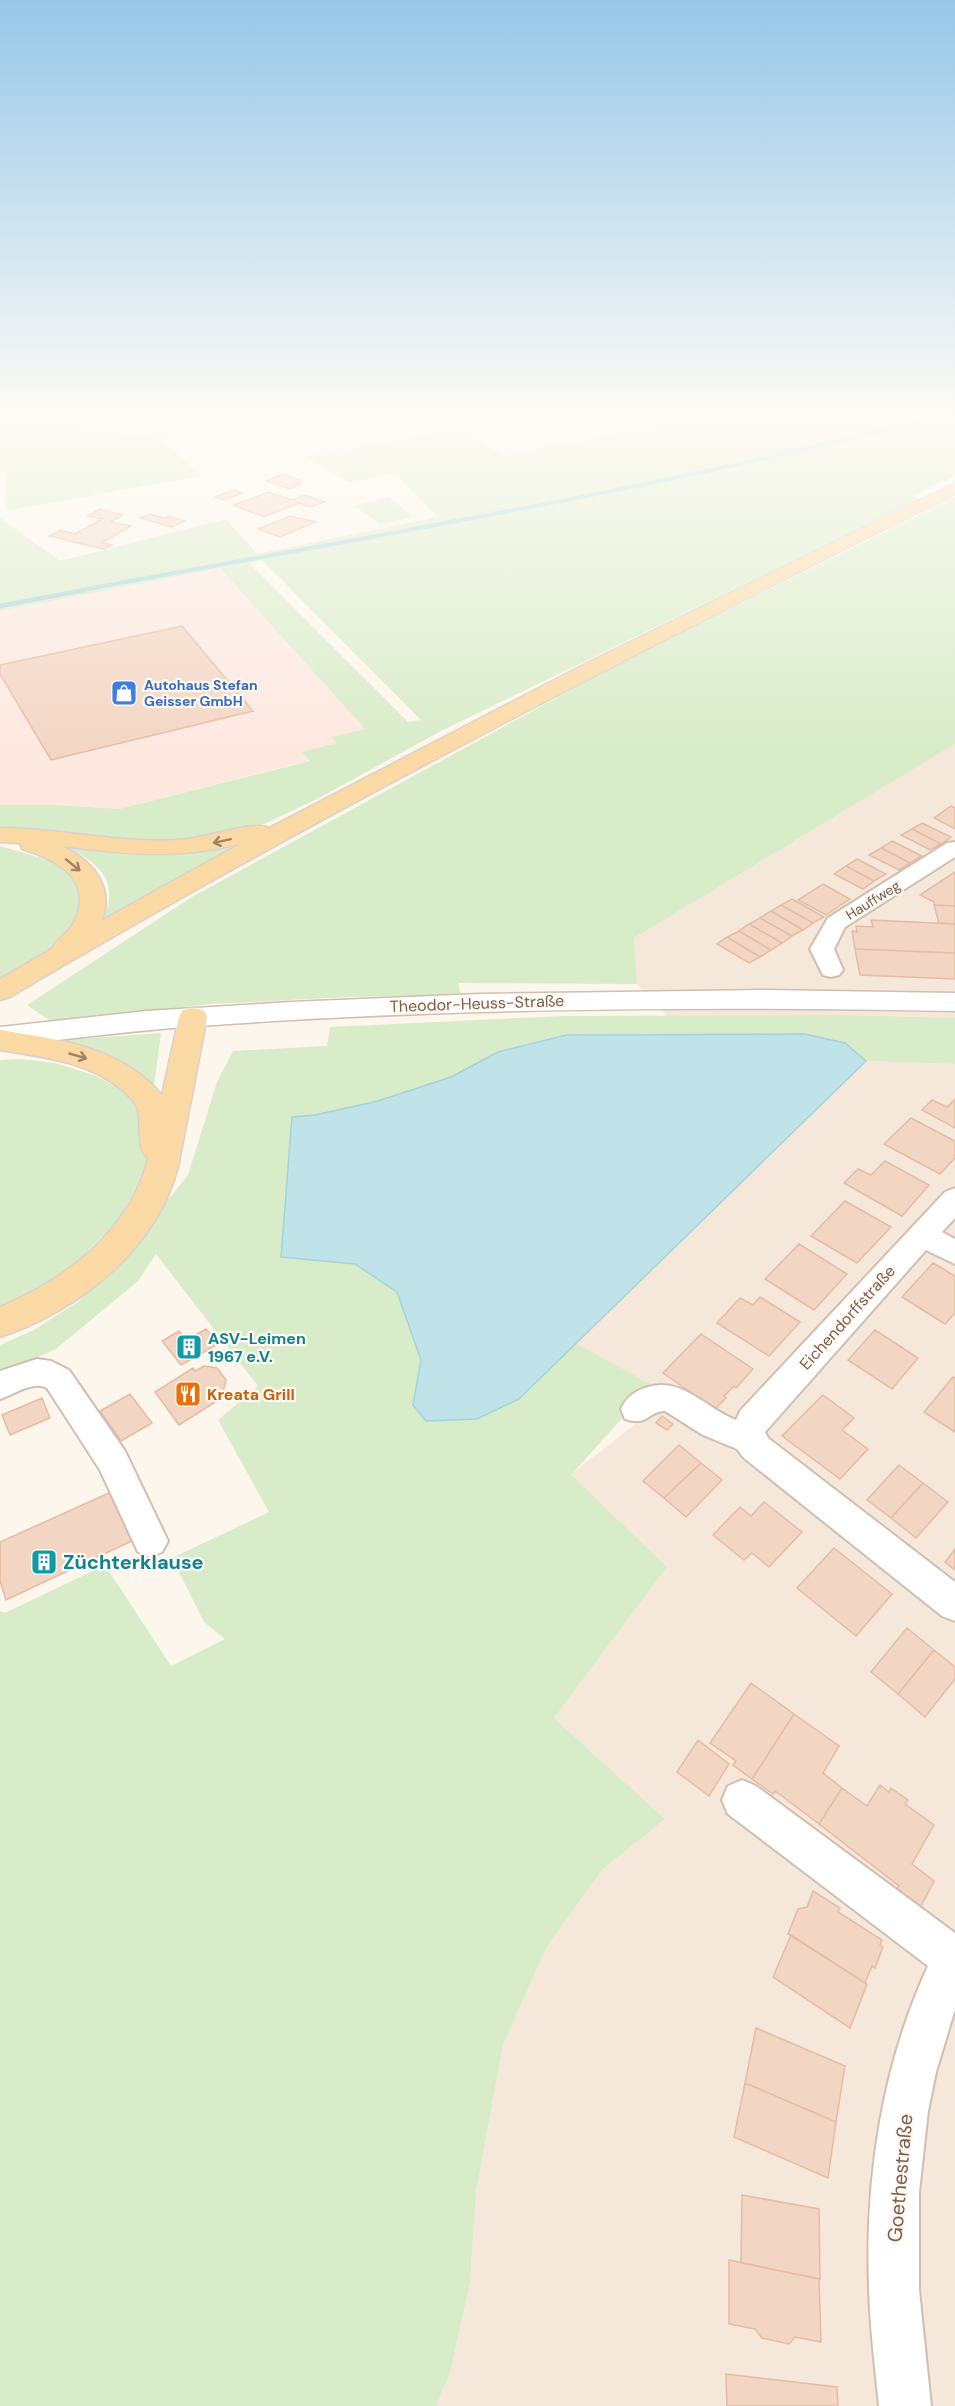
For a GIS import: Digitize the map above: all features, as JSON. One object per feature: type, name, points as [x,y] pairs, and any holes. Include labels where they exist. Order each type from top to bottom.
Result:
[{"type":"main road","points":[[6,987],[458,737],[604,661],[867,531]]},
{"type":"main road","points":[[0,836],[56,837],[115,845],[166,848],[217,842],[269,829],[337,802]]},
{"type":"main road","points":[[0,836],[45,848],[72,862],[86,877],[93,897],[91,919],[78,939],[6,987]]},
{"type":"main road","points":[[0,1323],[41,1304],[83,1276],[104,1258],[143,1210],[160,1174],[193,1017]]},
{"type":"main road","points":[[0,1039],[59,1051],[104,1064],[137,1088],[152,1104],[160,1174]]},
{"type":"street","name":"Hauffweg","points":[[831,970],[822,949],[836,923],[955,848]]},
{"type":"street","name":"Theodor-Heuss-Straße","points":[[0,1039],[193,1017],[527,1001],[692,998],[955,1002]]},
{"type":"street","name":"Eichendorffstraße","points":[[749,1438],[748,1428],[752,1421],[955,1199]]},
{"type":"street","points":[[922,1234],[955,1253]]},
{"type":"street","points":[[0,1386],[37,1372],[46,1372],[58,1379],[113,1461],[150,1541]]},
{"type":"street","points":[[637,1409],[649,1399],[667,1396],[709,1423],[749,1438],[756,1448],[955,1604]]},
{"type":"street","points":[[742,1800],[955,1958]]},
{"type":"street","name":"Goethestraße","points":[[905,2406],[893,2275],[896,2173],[910,2080],[935,2001],[955,1958]]},
{"type":"shaded area","points":[[220,568],[366,729],[332,737],[337,743],[303,753],[311,760],[119,809],[54,805],[0,805],[0,611]]},
{"type":"shaded area","points":[[955,744],[955,1018],[847,1015],[667,1016],[637,984],[634,938]]},
{"type":"shaded area","points":[[866,1061],[955,1064],[955,2406],[436,2406],[450,2373],[470,2283],[476,2193],[503,2045],[547,1946],[603,1869],[665,1819],[554,1718],[667,1567],[570,1475],[671,1396],[575,1343]]},
{"type":"green space","points":[[0,531],[19,531],[60,561],[177,531],[237,531],[257,554],[368,531],[853,531],[441,731],[315,800],[264,824],[208,839],[163,843],[0,830],[0,805],[54,805],[119,809],[310,761],[302,752],[337,743],[331,737],[365,729],[220,568],[0,611]],"holes":[[[262,560],[420,720],[408,722],[249,563]]]},
{"type":"green space","points":[[886,531],[955,531],[955,744],[634,938],[637,984],[458,983],[461,995],[349,997],[211,1004],[52,1022],[27,1005],[192,897],[622,662]]},
{"type":"green space","points":[[242,843],[101,922],[109,895],[108,884],[103,874],[85,857],[60,844]]},
{"type":"green space","points":[[0,846],[48,860],[67,872],[79,886],[83,906],[67,938],[0,978]]},
{"type":"green space","points":[[847,1015],[955,1018],[955,1064],[866,1061],[845,1043],[498,1052],[451,1077],[378,1101],[315,1115],[281,1257],[355,1264],[397,1292],[421,1360],[413,1405],[519,1399],[575,1343],[652,1385],[571,1475],[667,1567],[554,1718],[665,1819],[603,1869],[547,1946],[503,2045],[476,2193],[470,2283],[450,2373],[436,2406],[0,2406],[0,1611],[5,1613],[105,1565],[171,1666],[225,1639],[204,1622],[172,1558],[269,1512],[218,1420],[258,1386],[156,1254],[138,1281],[56,1349],[0,1374],[0,1345],[34,1330],[79,1301],[109,1273],[188,1175],[217,1082],[233,1051],[327,1046],[330,1027],[562,1016]]},
{"type":"green space","points":[[161,1033],[154,1086],[124,1063],[101,1053],[64,1042],[66,1040]]},
{"type":"green space","points":[[20,1059],[55,1063],[94,1075],[124,1091],[147,1124],[147,1167],[118,1222],[64,1273],[0,1312],[0,1060]]},
{"type":"water","points":[[804,1034],[845,1043],[866,1061],[519,1399],[477,1419],[426,1421],[413,1405],[421,1360],[397,1292],[355,1264],[281,1257],[292,1117],[315,1115],[378,1101],[451,1077],[498,1052],[567,1035]]},
{"type":"building","points":[[58,531],[75,534],[80,531],[122,531],[103,542],[112,545],[103,549],[49,536]]},
{"type":"building","points":[[264,531],[294,531],[280,537]]},
{"type":"building","name":"Autohaus Stefan Geisser GmbH","points":[[182,626],[253,711],[51,760],[0,674],[0,665]]},
{"type":"building","points":[[951,806],[955,808],[955,829],[934,818]]},
{"type":"building","points":[[922,823],[951,837],[941,844],[912,829]]},
{"type":"building","points":[[912,829],[941,844],[930,850],[901,835]]},
{"type":"building","points":[[892,841],[922,856],[910,863],[881,848]]},
{"type":"building","points":[[881,848],[910,863],[899,870],[869,855]]},
{"type":"building","points":[[857,859],[886,874],[874,881],[846,866]]},
{"type":"building","points":[[846,866],[874,881],[863,889],[834,874]]},
{"type":"building","points":[[955,872],[955,906],[935,905],[934,902],[920,895]]},
{"type":"building","points":[[823,884],[850,899],[826,915],[798,900]]},
{"type":"building","points":[[792,899],[824,917],[813,923],[781,905]]},
{"type":"building","points":[[781,905],[813,923],[803,930],[771,911]]},
{"type":"building","points":[[934,905],[955,906],[955,924],[939,923]]},
{"type":"building","points":[[771,911],[803,930],[792,936],[760,918]]},
{"type":"building","points":[[760,918],[792,936],[782,943],[749,924]]},
{"type":"building","points":[[871,920],[955,924],[955,953],[855,949],[852,931],[857,932],[856,926],[873,927]]},
{"type":"building","points":[[749,924],[782,943],[771,950],[739,931]]},
{"type":"building","points":[[739,931],[771,950],[760,957],[727,937]]},
{"type":"building","points":[[727,937],[760,957],[749,963],[717,944]]},
{"type":"building","points":[[855,949],[955,953],[955,979],[860,975]]},
{"type":"building","points":[[955,1099],[955,1128],[922,1110],[932,1100],[947,1107]]},
{"type":"building","points":[[911,1118],[955,1141],[955,1158],[940,1174],[884,1144]]},
{"type":"building","points":[[885,1161],[929,1185],[902,1216],[844,1183],[858,1169],[871,1175]]},
{"type":"building","points":[[845,1201],[891,1227],[857,1263],[811,1236]]},
{"type":"building","points":[[799,1244],[847,1274],[814,1310],[765,1279]]},
{"type":"building","points":[[933,1263],[955,1276],[955,1313],[945,1324],[902,1297]]},
{"type":"building","points":[[760,1297],[800,1322],[769,1356],[717,1323],[740,1298],[753,1305]]},
{"type":"building","name":"ASV-Leimen 1967 e.V.","points":[[206,1329],[218,1344],[181,1365],[162,1341],[179,1331],[186,1340]]},
{"type":"building","points":[[875,1330],[918,1358],[892,1389],[848,1360]]},
{"type":"building","points":[[701,1334],[753,1369],[736,1388],[734,1386],[724,1396],[726,1398],[715,1409],[663,1373]]},
{"type":"building","name":"Kreata Grill","points":[[204,1366],[217,1368],[226,1380],[223,1392],[214,1397],[217,1401],[179,1425],[155,1392],[193,1368],[195,1371]]},
{"type":"building","points":[[953,1377],[955,1378],[955,1432],[924,1412]]},
{"type":"building","points":[[130,1394],[152,1423],[121,1441],[100,1411]]},
{"type":"building","points":[[823,1395],[854,1418],[842,1430],[868,1449],[840,1479],[782,1436]]},
{"type":"building","points":[[42,1398],[50,1418],[10,1435],[2,1415]]},
{"type":"building","points":[[662,1416],[673,1424],[667,1430],[656,1423]]},
{"type":"building","points":[[679,1445],[701,1463],[664,1498],[643,1481]]},
{"type":"building","points":[[701,1463],[722,1480],[686,1517],[664,1498]]},
{"type":"building","points":[[899,1465],[923,1483],[891,1518],[867,1500]]},
{"type":"building","points":[[923,1483],[948,1502],[916,1538],[891,1518]]},
{"type":"building","name":"Züchterklause","points":[[111,1492],[132,1541],[6,1600],[0,1581],[0,1542]]},
{"type":"building","points":[[764,1502],[802,1532],[769,1567],[752,1553],[744,1560],[713,1535],[740,1507],[751,1516]]},
{"type":"building","points":[[834,1548],[892,1594],[856,1636],[797,1588]]},
{"type":"building","points":[[955,1549],[955,1570],[945,1562]]},
{"type":"building","points":[[907,1628],[934,1650],[898,1694],[871,1672]]},
{"type":"building","points":[[934,1650],[955,1667],[955,1679],[925,1717],[898,1694]]},
{"type":"building","points":[[751,1683],[794,1714],[752,1779],[733,1765],[736,1761],[710,1743]]},
{"type":"building","points":[[794,1714],[839,1746],[823,1773],[842,1788],[819,1824],[775,1791],[773,1794],[752,1779]]},
{"type":"building","points":[[698,1740],[729,1764],[709,1796],[677,1772]]},
{"type":"building","points":[[880,1785],[889,1792],[891,1788],[908,1800],[905,1804],[934,1825],[912,1864],[934,1881],[917,1914],[893,1896],[899,1886],[819,1824],[842,1788],[867,1806]]},
{"type":"building","points":[[813,1891],[840,1908],[838,1912],[882,1940],[880,1945],[883,1947],[875,1968],[872,1966],[865,1983],[788,1934],[798,1909],[807,1907]]},
{"type":"building","points":[[791,1935],[867,1984],[850,2028],[773,1977]]},
{"type":"building","points":[[756,2028],[845,2066],[836,2122],[745,2083]]},
{"type":"building","points":[[745,2083],[836,2122],[828,2178],[734,2137]]},
{"type":"building","points":[[742,2195],[819,2209],[820,2279],[741,2263]]},
{"type":"building","points":[[729,2260],[819,2279],[821,2342],[795,2337],[789,2344],[762,2338],[755,2329],[729,2324]]},
{"type":"building","points":[[726,2374],[837,2387],[838,2406],[727,2406]]},
{"type":"waterway","points":[[77,591],[401,531]]},
{"type":"waterway","points":[[0,606],[85,590]]},
{"type":"place","name":"Autohaus Stefan Geisser GmbH","points":[[124,693]]},
{"type":"place","name":"ASV-Leimen 1967 e.V.","points":[[189,1347]]},
{"type":"place","name":"Kreata Grill","points":[[188,1394]]},
{"type":"place","name":"Züchterklause","points":[[44,1562]]}]
